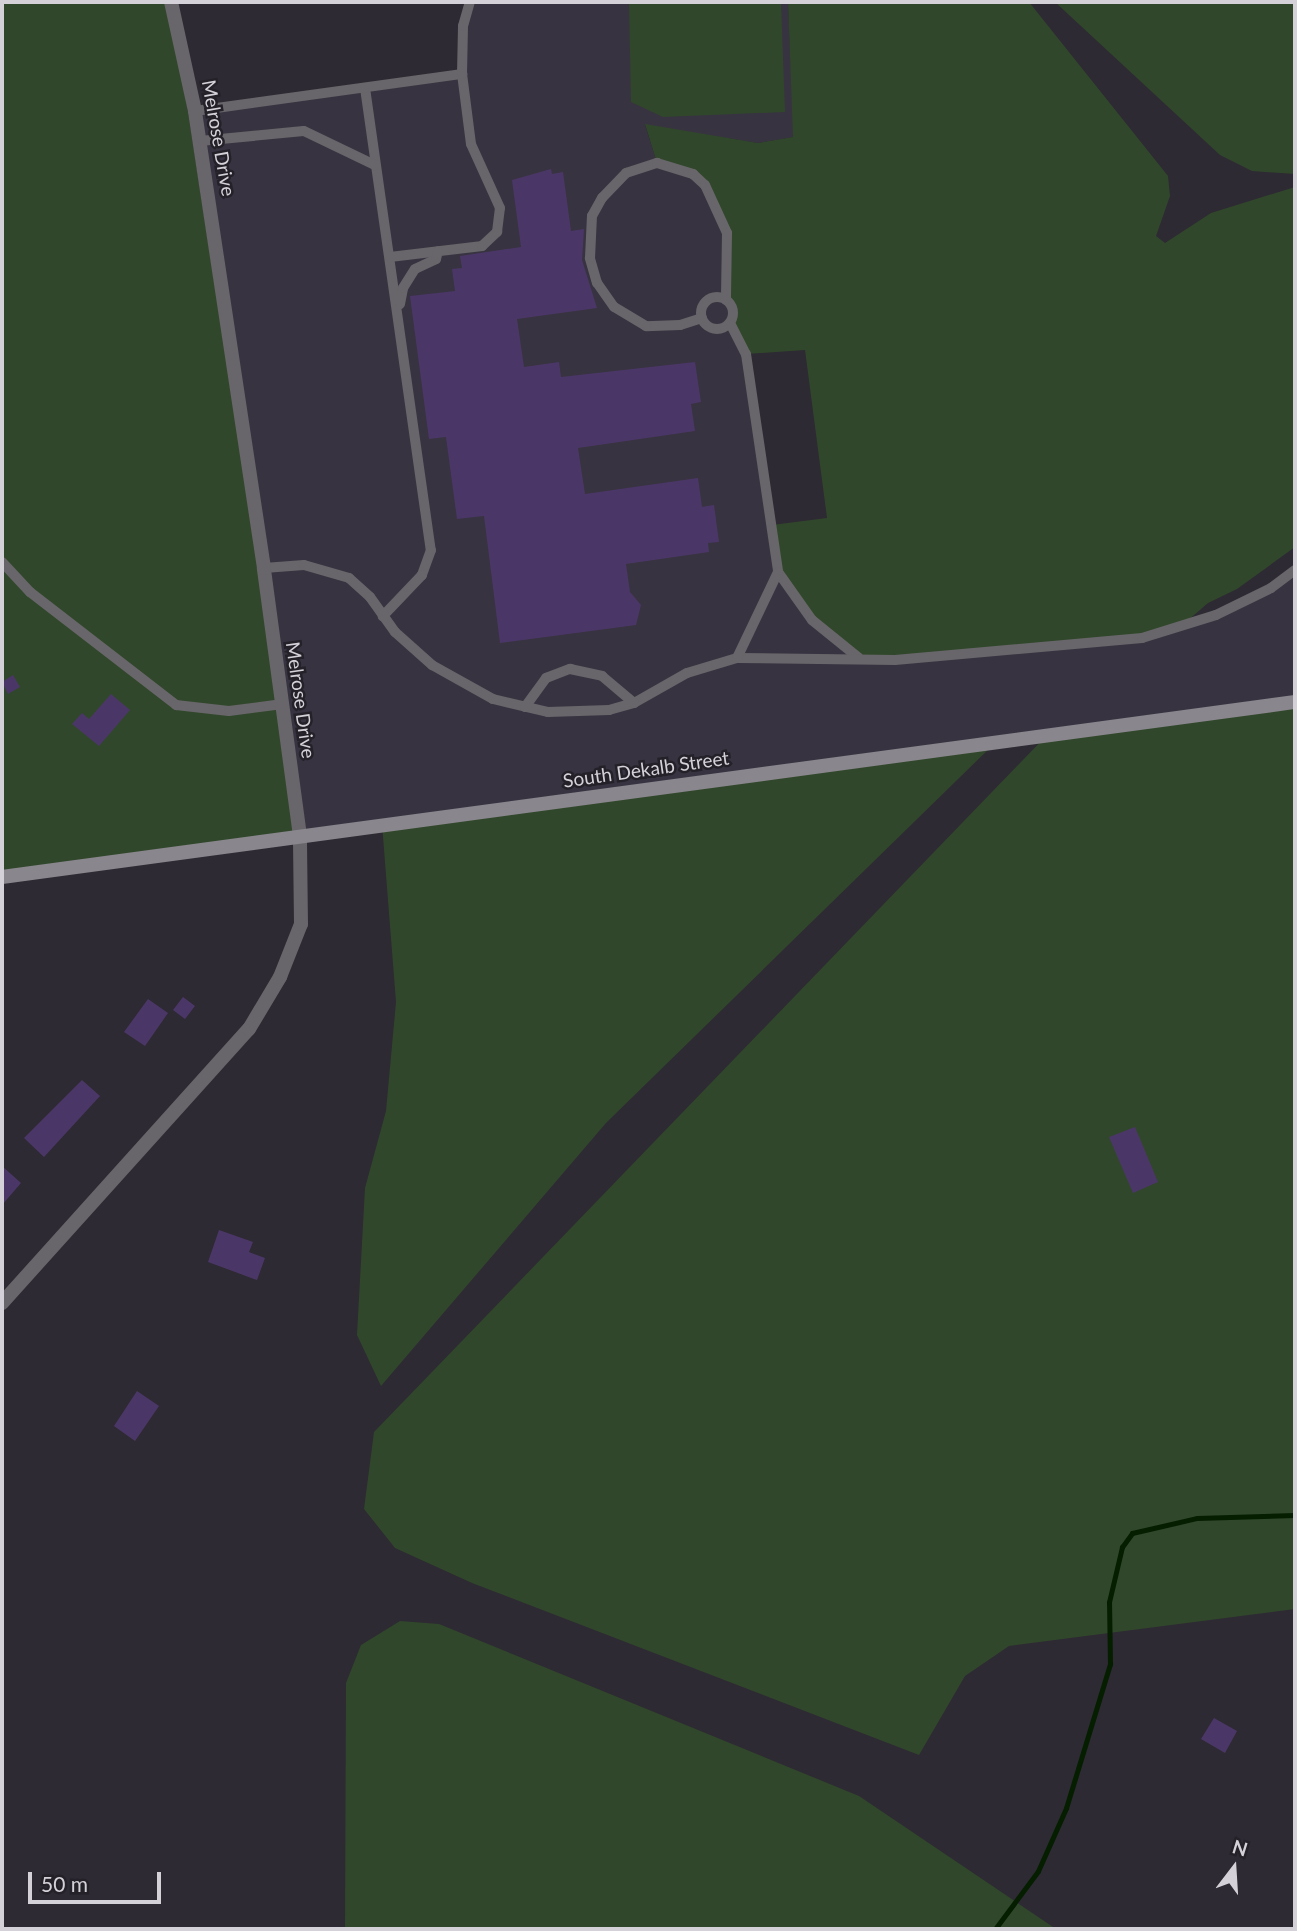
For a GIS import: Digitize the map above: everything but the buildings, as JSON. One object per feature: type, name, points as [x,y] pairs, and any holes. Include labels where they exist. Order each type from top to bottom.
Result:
[{"type":"main road","name":"South Dekalb Street","points":[[2,877],[1295,702]]},
{"type":"street","name":"Melrose Drive","points":[[2,1303],[222,1062],[263,1010],[296,945],[301,924],[300,836],[264,568],[200,141],[172,2]]},
{"type":"lane","points":[[390,257],[486,244],[497,232],[500,218],[497,196],[471,145],[461,74],[465,12],[470,2]]},
{"type":"lane","points":[[195,111],[461,74]]},
{"type":"lane","points":[[365,88],[431,550],[422,575],[383,617]]},
{"type":"lane","points":[[200,141],[304,131],[375,165]]},
{"type":"lane","points":[[702,318],[680,325],[646,326],[614,307],[597,283],[590,258],[592,216],[602,198],[626,173],[657,163],[693,174],[705,185],[727,233],[726,300],[733,310],[730,323],[746,354],[778,572],[812,620],[859,658]]},
{"type":"lane","points":[[397,309],[415,269],[436,259],[438,251]]},
{"type":"lane","points":[[702,318],[709,300],[726,300]]},
{"type":"lane","points":[[702,318],[713,328],[730,323]]},
{"type":"lane","points":[[2,562],[30,592],[176,705],[229,711],[283,704]]},
{"type":"lane","points":[[264,568],[304,565],[336,572],[360,587],[417,655],[456,681],[493,699],[548,712],[609,710],[634,703],[687,673],[737,658],[954,657],[1142,638],[1216,615],[1271,588],[1295,570]]},
{"type":"lane","points":[[737,658],[778,572]]},
{"type":"lane","points":[[524,707],[546,678],[570,669],[602,676],[634,703]]},
{"type":"shaded area","points":[[470,2],[788,2],[794,137],[758,143],[645,125],[657,163],[693,174],[724,221],[733,310],[730,323],[740,338],[772,525],[1179,628],[1295,570],[1295,702],[300,836],[195,111],[461,74]]},
{"type":"green space","points":[[2,2],[171,2],[300,836],[2,877]]},
{"type":"green space","points":[[629,2],[781,2],[785,112],[663,117],[631,102]]},
{"type":"green space","points":[[788,2],[1029,2],[1168,176],[1170,196],[1156,236],[1165,243],[1211,213],[1295,187],[1295,547],[1237,589],[1208,603],[1179,628],[1142,638],[859,658],[832,639],[778,572],[772,525],[827,518],[805,350],[746,354],[726,300],[729,248],[705,185],[657,163],[645,124],[758,143],[793,137]]},
{"type":"green space","points":[[1055,2],[1295,2],[1295,174],[1252,171],[1220,155]]},
{"type":"green space","points":[[1295,702],[1295,1609],[1009,1646],[965,1676],[919,1755],[472,1583],[395,1548],[364,1509],[374,1432],[1048,734]]},
{"type":"green space","points":[[997,741],[606,1123],[381,1386],[357,1335],[365,1188],[386,1111],[396,1002],[382,824]]},
{"type":"green space","points":[[400,1621],[439,1624],[859,1796],[1056,1929],[345,1929],[346,1683],[361,1645]]},
{"type":"waterway","points":[[995,1929],[1038,1871],[1066,1808],[1110,1664],[1109,1602],[1122,1547],[1132,1533],[1197,1518],[1295,1515]]}]
